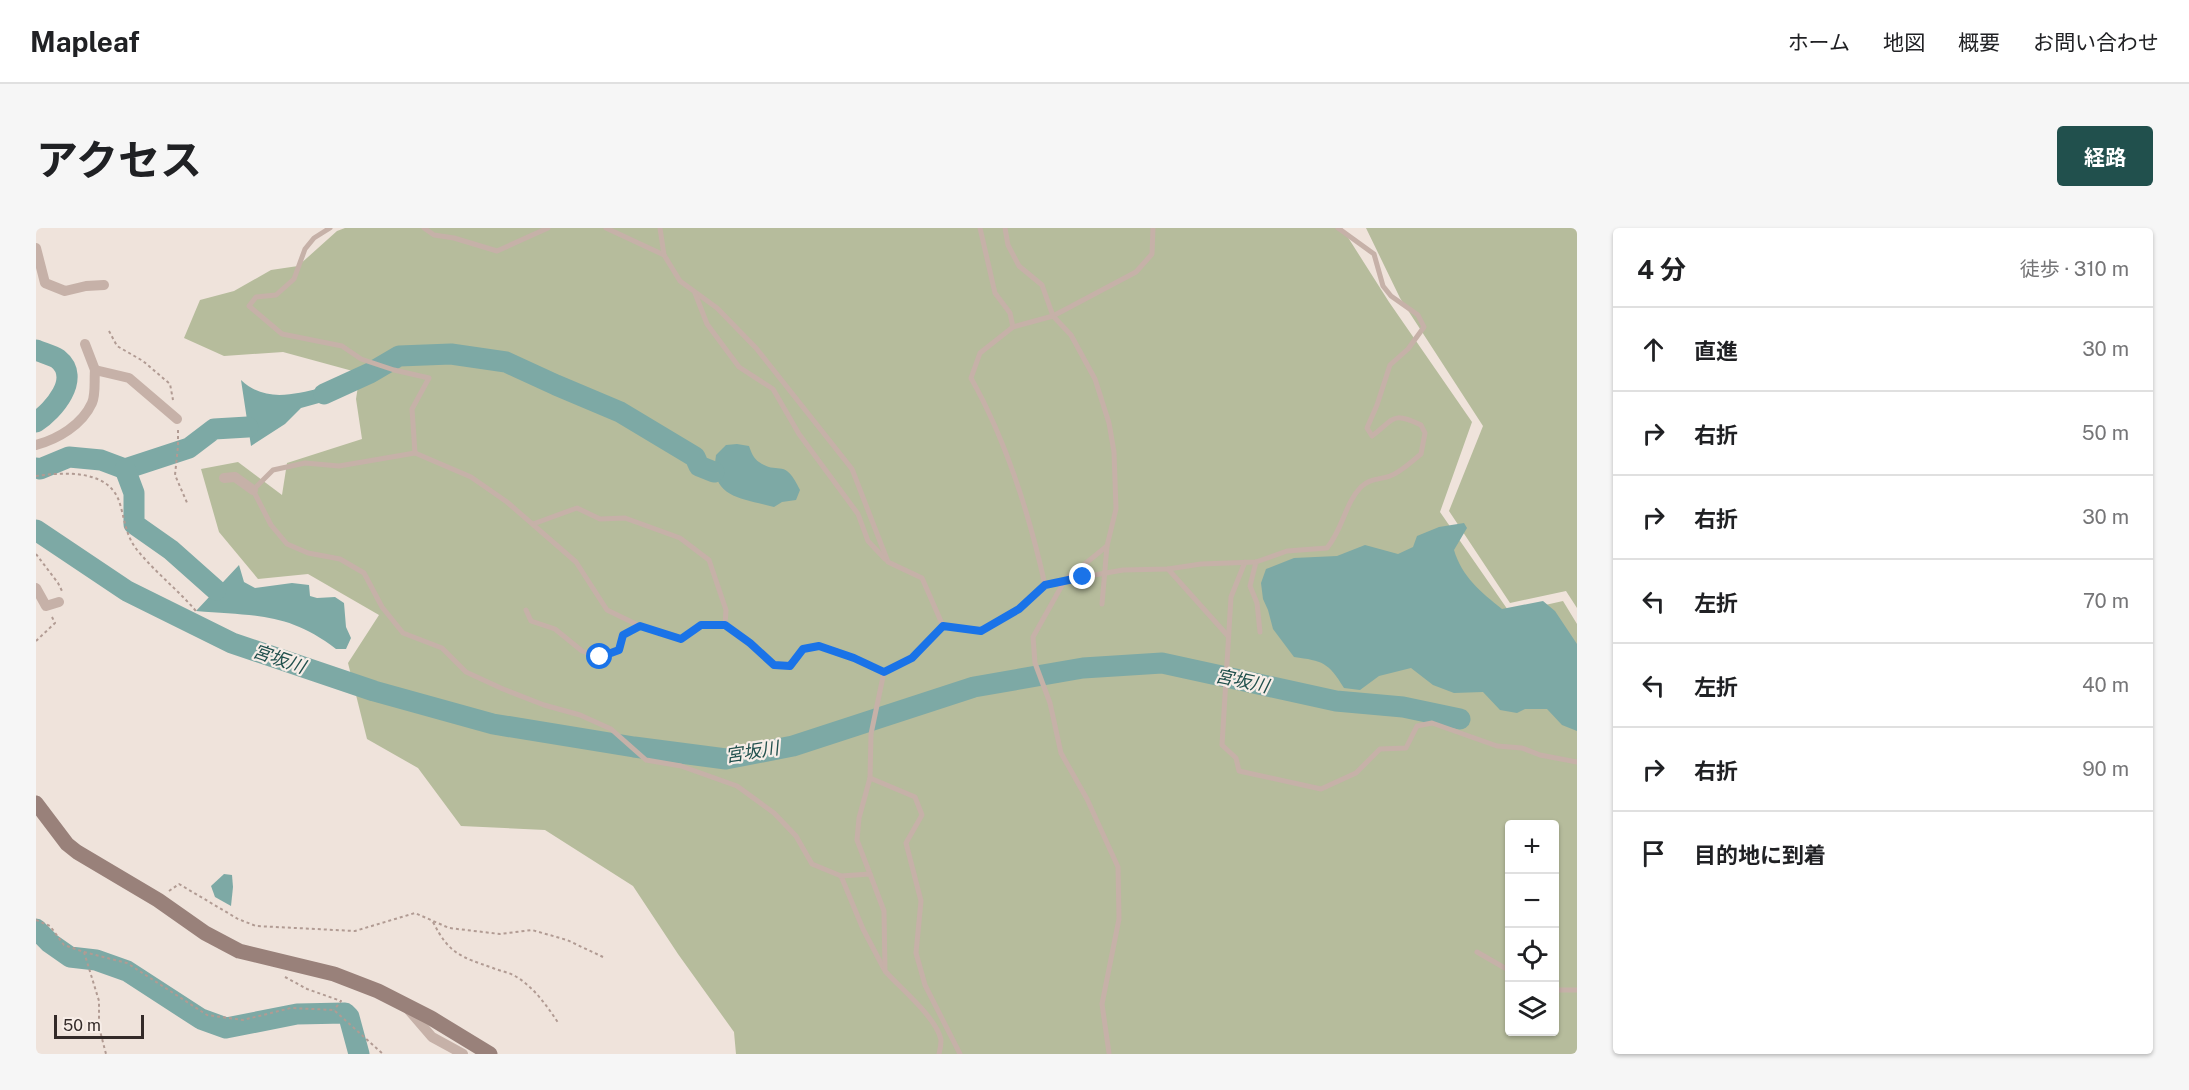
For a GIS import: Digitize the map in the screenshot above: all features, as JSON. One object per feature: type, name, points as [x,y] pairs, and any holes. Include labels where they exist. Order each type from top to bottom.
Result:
[{"type":"street","points":[[36,248],[45,283],[65,291],[105,285]]},
{"type":"street","points":[[36,445],[48,442],[79,423],[93,402],[94,370],[85,344]]},
{"type":"street","points":[[94,370],[129,378],[177,419]]},
{"type":"street","points":[[224,478],[235,477],[253,490]]},
{"type":"street","points":[[36,588],[46,606],[61,597]]},
{"type":"street","points":[[36,803],[67,844],[158,900],[205,933],[239,951],[334,974],[401,1001],[490,1054]]},
{"type":"street","points":[[401,1001],[432,1037],[463,1054]]},
{"type":"lane","points":[[330,228],[314,238],[305,249],[294,279],[276,295],[256,297],[249,306],[282,334],[342,346],[361,359],[429,378],[412,410],[416,453]]},
{"type":"lane","points":[[424,228],[434,235],[497,251],[548,228]]},
{"type":"lane","points":[[606,228],[664,255]]},
{"type":"lane","points":[[660,228],[664,255],[680,281],[717,308],[756,348],[852,469],[888,562]]},
{"type":"lane","points":[[980,228],[995,292],[1010,313],[1013,327]]},
{"type":"lane","points":[[1005,228],[1008,245],[1019,266],[1042,285],[1053,316],[1071,335],[1095,379],[1109,423],[1114,452],[1116,509],[1107,546],[1102,604]]},
{"type":"lane","points":[[1045,585],[1037,549],[1009,457],[990,412],[971,378],[980,353],[1013,327],[1053,316],[1136,272],[1152,254],[1153,228]]},
{"type":"lane","points":[[943,626],[981,631],[1019,609],[1045,585],[1065,580],[1123,570],[1256,562],[1287,551],[1327,548],[1338,536],[1347,510],[1359,489],[1369,480],[1392,475],[1421,454],[1425,433],[1421,424],[1404,417],[1391,418],[1372,436],[1367,428],[1390,364],[1408,349],[1424,327],[1418,315],[1390,296],[1383,286],[1374,254],[1338,228]]},
{"type":"lane","points":[[694,291],[707,324],[739,367],[773,389],[799,434],[858,514],[868,541],[888,562],[922,578],[943,626]]},
{"type":"lane","points":[[870,874],[842,876],[812,864],[789,828],[774,813],[737,786],[681,766],[646,760],[611,729],[580,715],[544,705],[503,689],[466,672],[442,648],[404,633],[382,607],[364,573],[340,560],[308,553],[287,544],[271,525],[253,490],[273,470],[305,463],[339,466],[416,453],[471,477],[507,502],[576,562],[607,610],[640,626],[681,639],[701,625],[725,625],[750,643],[774,665],[790,666],[803,649],[819,646],[854,658],[884,672]]},
{"type":"lane","points":[[533,524],[577,508],[600,519],[625,518],[680,538],[709,560],[726,609],[725,625]]},
{"type":"lane","points":[[1107,546],[1065,580],[1033,637],[1035,663],[1050,703],[1061,753],[1087,799],[1118,867],[1119,919],[1102,1004],[1107,1054]]},
{"type":"lane","points":[[1245,562],[1232,597],[1222,745],[1236,758],[1239,771],[1321,789],[1356,773],[1380,749],[1406,748],[1417,726],[1432,723],[1497,746],[1522,748],[1540,755],[1577,762]]},
{"type":"lane","points":[[1256,562],[1250,586],[1257,603],[1260,632]]},
{"type":"lane","points":[[1168,569],[1228,636]]},
{"type":"lane","points":[[526,610],[531,621],[555,629],[582,651],[600,657],[619,650],[623,635],[640,626]]},
{"type":"lane","points":[[884,672],[912,658],[943,626]]},
{"type":"lane","points":[[884,672],[872,734],[870,778],[859,818],[857,840],[884,911],[885,971]]},
{"type":"lane","points":[[870,778],[915,797],[922,815],[906,843],[921,901],[916,953],[925,985],[960,1054]]},
{"type":"lane","points":[[842,876],[863,929],[885,971],[905,994],[927,1012],[940,1040],[939,1054]]},
{"type":"lane","points":[[1477,952],[1505,969]]},
{"type":"lane","points":[[1559,990],[1577,990]]},
{"type":"path","points":[[36,476],[81,474],[110,485],[119,502],[125,529],[136,550],[196,611]]},
{"type":"path","points":[[36,554],[58,583],[61,597]]},
{"type":"path","points":[[36,641],[55,623],[46,606]]},
{"type":"path","points":[[158,900],[179,884],[238,919],[256,926],[355,931],[415,913],[449,928],[500,934],[532,930],[567,940],[603,957]]},
{"type":"path","points":[[36,920],[50,926],[64,945],[127,963],[207,1015],[243,1020],[291,1008],[334,1010],[383,1054]]},
{"type":"path","points":[[433,921],[441,938],[461,957],[513,975],[528,986],[548,1007],[559,1024]]},
{"type":"path","points":[[84,952],[99,1001],[99,1027],[106,1054]]},
{"type":"path","points":[[281,974],[307,989],[340,1001],[334,1010]]},
{"type":"green space","points":[[345,228],[1342,228],[1389,302],[1472,422],[1440,512],[1510,613],[1563,601],[1577,624],[1577,1054],[736,1054],[734,1032],[633,886],[545,830],[461,826],[418,768],[367,739],[348,663],[379,615],[308,574],[258,579],[219,532],[201,469],[238,462],[282,495],[287,463],[362,439],[356,399],[360,373],[283,352],[224,356],[184,338],[200,300],[234,291],[271,270],[298,266],[337,231]]},
{"type":"green space","points":[[1366,228],[1577,228],[1577,608],[1566,591],[1510,603],[1449,511],[1483,426],[1400,298]]},
{"type":"water","points":[[241,380],[259,392],[269,394],[300,393],[321,388],[324,394],[319,403],[301,408],[285,424],[251,446]]},
{"type":"water","points":[[726,445],[749,446],[756,459],[766,466],[781,468],[790,473],[800,490],[796,500],[782,502],[774,507],[739,498],[723,488],[717,480],[716,455]]},
{"type":"water","points":[[1464,523],[1467,528],[1454,550],[1457,560],[1473,583],[1502,609],[1543,601],[1555,611],[1577,644],[1577,731],[1562,725],[1547,709],[1525,709],[1517,713],[1500,710],[1483,692],[1454,693],[1433,685],[1411,668],[1379,676],[1360,690],[1344,688],[1334,673],[1324,664],[1294,657],[1273,629],[1263,599],[1261,583],[1266,569],[1294,558],[1337,556],[1365,545],[1398,554],[1413,547],[1417,536],[1439,527]]},
{"type":"water","points":[[239,565],[244,582],[255,588],[292,583],[309,585],[310,596],[335,597],[344,603],[346,627],[351,638],[346,649],[336,649],[319,637],[286,622],[253,615],[196,611]]},
{"type":"water","points":[[224,874],[232,875],[231,906],[215,897],[211,886]]},
{"type":"waterway","points":[[36,350],[58,359],[65,367],[67,375],[66,384],[57,402],[36,422]]},
{"type":"waterway","points":[[324,394],[370,373],[399,356],[451,354],[506,362],[620,412],[695,457],[699,466],[714,472]]},
{"type":"waterway","points":[[36,468],[40,469],[69,457],[101,460],[125,469],[189,448],[214,429],[248,427]]},
{"type":"waterway","points":[[125,469],[134,493],[134,524],[171,550],[216,590]]},
{"type":"waterway","name":"宮坂川","points":[[36,530],[127,591],[232,643],[374,691],[493,724],[634,747],[726,759],[793,746],[974,687],[1083,668],[1162,663],[1336,701],[1403,707],[1460,719]]},
{"type":"waterway","points":[[36,929],[50,943],[70,957],[96,960],[127,971],[201,1019],[226,1028],[297,1014],[345,1013],[349,1017],[359,1054]]},
{"type":"route","points":[[600,657],[619,650],[623,635],[640,626],[681,639],[701,625],[725,625],[750,643],[774,665],[790,666],[803,649],[819,646],[854,658],[884,672],[912,658],[943,626],[981,631],[1019,609],[1045,585],[1083,577]]}]
